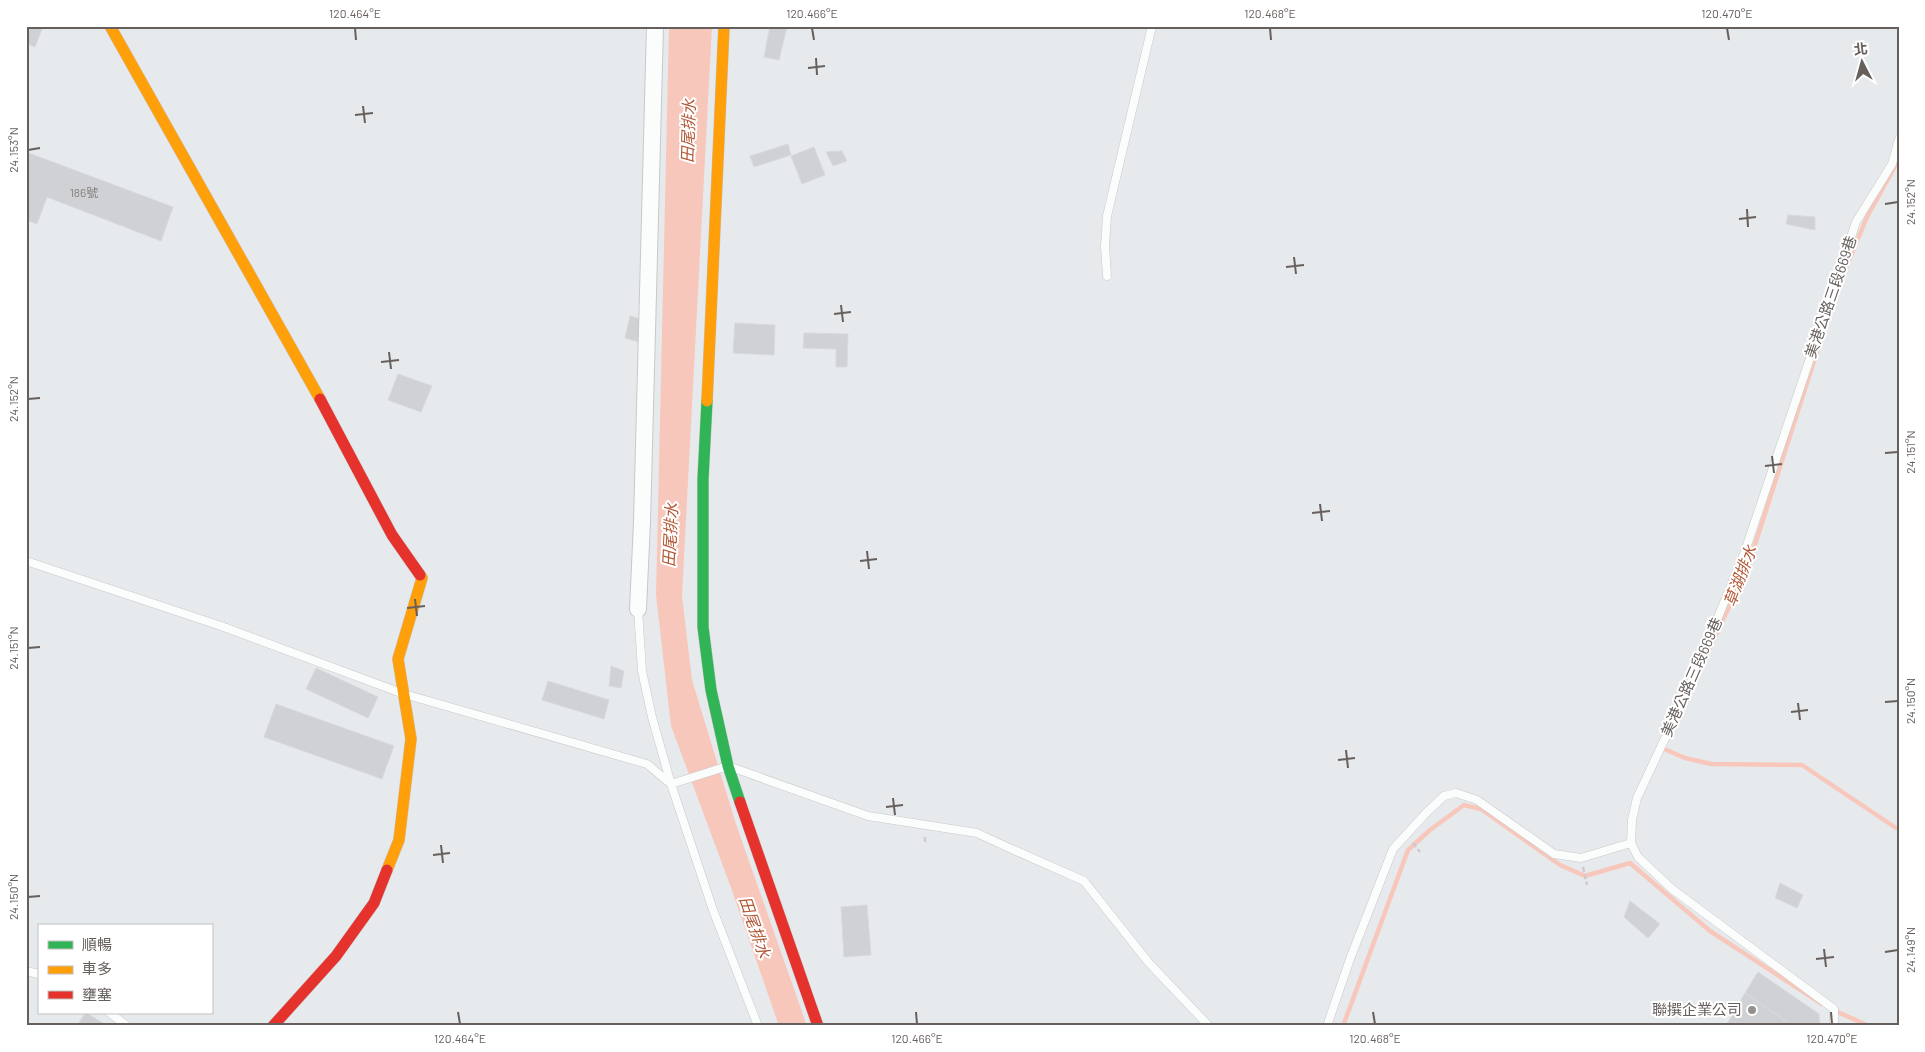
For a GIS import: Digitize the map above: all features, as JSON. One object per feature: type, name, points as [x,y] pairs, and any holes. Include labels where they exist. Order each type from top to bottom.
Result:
[{"type":"street","points":[[110,26],[318,394],[392,535],[422,578],[398,659],[411,739],[399,840],[374,903],[336,956],[274,1026]]},
{"type":"street","points":[[638,609],[655,26]]},
{"type":"street","points":[[724,26],[703,479],[703,627],[711,690],[728,766],[818,1026]]},
{"type":"lane","points":[[1107,276],[1106,216],[1152,26]]},
{"type":"lane","name":"美港公路三段669巷","points":[[1631,843],[1632,820],[1637,798],[1691,683],[1744,554],[1856,222],[1892,164],[1899,139]]},
{"type":"lane","points":[[26,561],[221,626],[404,694],[647,764],[671,784]]},
{"type":"lane","points":[[638,609],[642,671],[652,717],[671,784],[714,910],[758,1026]]},
{"type":"lane","points":[[671,784],[728,766],[868,816],[977,833],[1084,881],[1150,962],[1209,1026]]},
{"type":"lane","points":[[1326,1026],[1393,849],[1444,796],[1456,793],[1464,794],[1477,800],[1554,854],[1581,858],[1631,843],[1638,857],[1672,889],[1834,1009],[1834,1026]]},
{"type":"lane","points":[[111,1014],[127,1026]]},
{"type":"path","points":[[1581,858],[1587,885]]},
{"type":"water","name":"田尾排水","points":[[669,26],[712,26],[682,596],[692,680],[736,824],[807,1026],[779,1026],[730,885],[671,726],[656,595]]},
{"type":"building","points":[[26,26],[43,26],[35,47],[26,43]]},
{"type":"building","points":[[770,26],[787,26],[779,60],[764,57]]},
{"type":"building","points":[[788,144],[791,155],[754,167],[750,156]]},
{"type":"building","points":[[814,147],[825,175],[802,184],[791,156]]},
{"type":"building","points":[[842,151],[847,161],[833,166],[826,152]]},
{"type":"building","points":[[26,152],[173,207],[161,241],[47,197],[37,224],[26,220]]},
{"type":"building","points":[[1788,215],[1815,217],[1815,230],[1786,224]]},
{"type":"building","points":[[630,316],[644,320],[639,342],[625,338]]},
{"type":"building","points":[[735,323],[775,325],[774,355],[733,353]]},
{"type":"building","points":[[804,333],[848,334],[847,367],[836,367],[836,349],[803,348]]},
{"type":"building","points":[[398,374],[432,386],[421,412],[388,400]]},
{"type":"building","points":[[611,666],[624,671],[621,688],[609,686]]},
{"type":"building","points":[[316,668],[378,697],[368,718],[306,689]]},
{"type":"building","points":[[548,681],[609,700],[604,719],[542,700]]},
{"type":"building","points":[[276,704],[394,746],[382,779],[264,737]]},
{"type":"building","points":[[1780,883],[1803,895],[1797,908],[1775,898]]},
{"type":"building","points":[[1630,901],[1660,924],[1648,938],[1624,917]]},
{"type":"building","points":[[867,905],[871,955],[844,957],[841,907]]},
{"type":"building","points":[[1758,972],[1819,1014],[1820,1026],[1793,1026],[1745,993]]},
{"type":"building","name":"聯撰企業公司","points":[[1745,993],[1793,1026],[1726,1026]]},
{"type":"building","points":[[84,1014],[89,1014],[107,1026],[77,1026]]},
{"type":"waterway","name":"草湖排水","points":[[1839,284],[1867,217],[1899,159]]},
{"type":"waterway","name":"草湖排水","points":[[1707,653],[1741,582],[1752,554],[1832,305]]},
{"type":"waterway","name":"草湖排水","points":[[1663,746],[1662,748],[1685,758],[1711,764],[1802,765],[1899,830]]},
{"type":"waterway","points":[[1343,1026],[1408,850],[1430,830],[1464,805],[1481,809],[1560,865],[1585,876],[1630,863],[1710,931],[1822,1004]]},
{"type":"waterway","points":[[1833,1010],[1869,1026]]},
{"type":"traffic: fast","points":[[707,401],[703,479],[703,627],[711,690],[728,766],[740,802]]},
{"type":"traffic: slow","points":[[110,26],[320,399]]},
{"type":"traffic: slow","points":[[707,401],[724,26]]},
{"type":"traffic: slow","points":[[387,870],[399,840],[411,739],[398,659],[422,578],[420,575]]},
{"type":"traffic: jam","points":[[320,399],[392,535],[420,575]]},
{"type":"traffic: jam","points":[[740,802],[818,1026]]},
{"type":"traffic: jam","points":[[273,1026],[336,956],[374,903],[387,870]]},
{"type":"place","name":"聯撰企業公司","points":[[1752,1010]]}]
